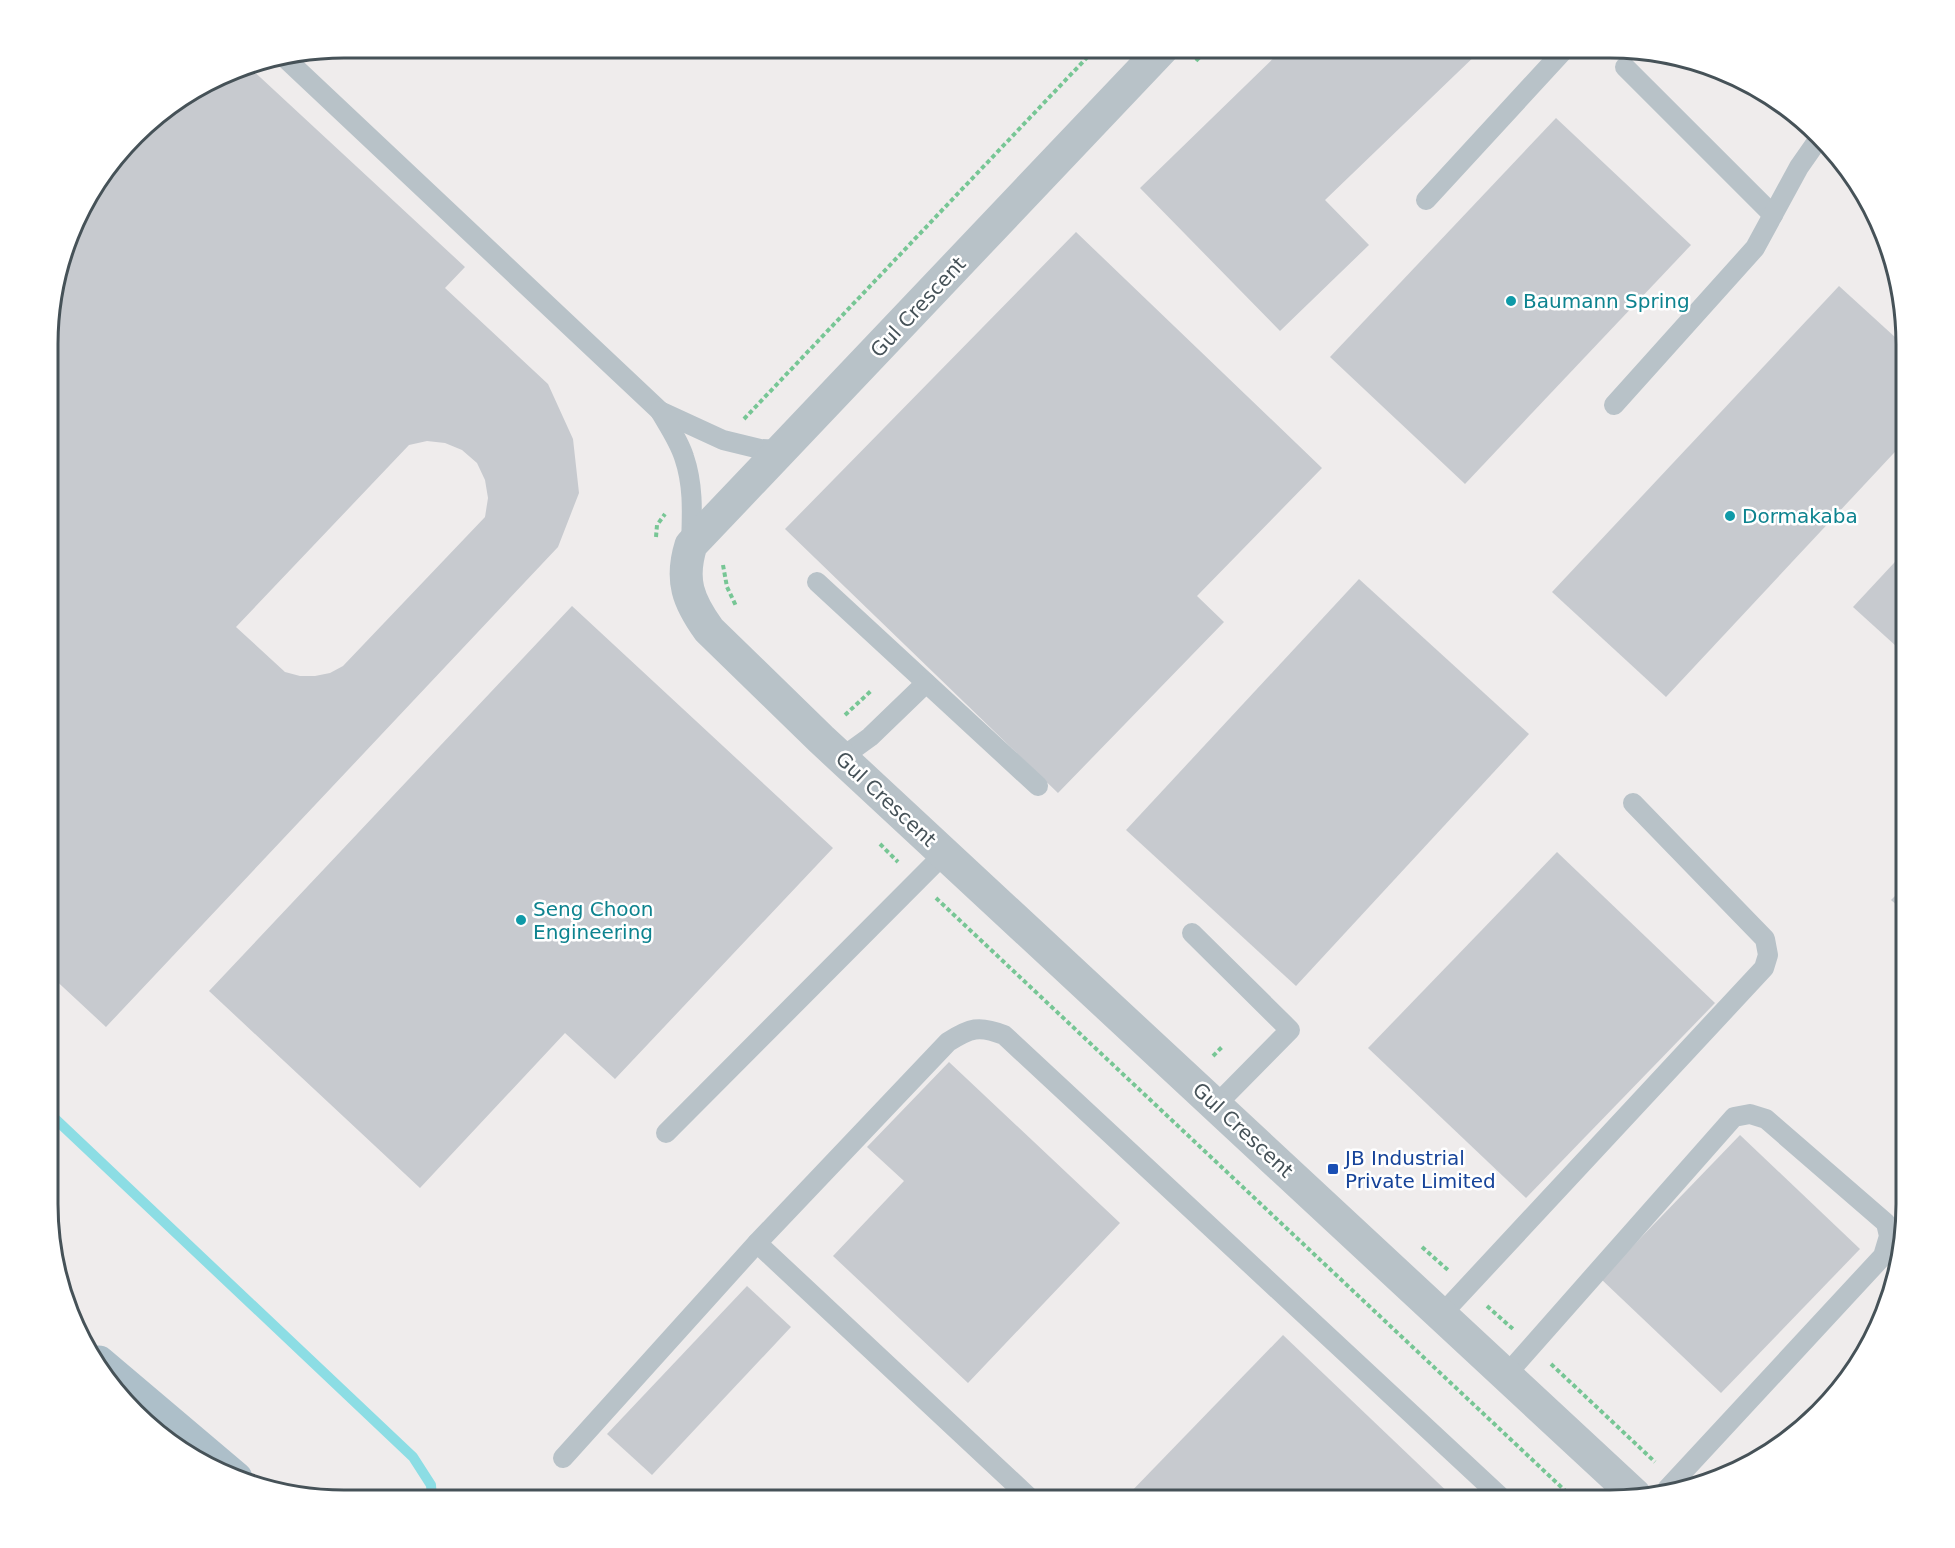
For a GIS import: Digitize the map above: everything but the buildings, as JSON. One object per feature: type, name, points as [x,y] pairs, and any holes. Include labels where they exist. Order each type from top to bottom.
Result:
[{"type":"main road","points":[[118,1378],[208,1455]]},
{"type":"street","name":"Gul Crescent","points":[[1154,58],[691,545],[686,562],[687,590],[697,613],[709,630],[841,758],[1629,1489]]},
{"type":"lane","points":[[1426,200],[1557,58]]},
{"type":"lane","points":[[291,64],[660,411],[723,440],[760,449],[782,450]]},
{"type":"lane","points":[[1625,67],[1773,215]]},
{"type":"lane","points":[[1614,405],[1755,248],[1799,167],[1815,144]]},
{"type":"lane","points":[[660,411],[683,454],[690,477],[693,506],[691,545]]},
{"type":"lane","points":[[817,582],[1038,786]]},
{"type":"lane","points":[[841,758],[870,737],[926,683]]},
{"type":"lane","points":[[1442,1314],[1764,968],[1768,955],[1765,939],[1633,803]]},
{"type":"lane","points":[[666,1132],[945,853]]},
{"type":"lane","points":[[1192,933],[1290,1030],[1216,1105]]},
{"type":"lane","points":[[563,1458],[757,1243],[948,1042],[967,1030],[986,1028],[1004,1035],[1493,1490]]},
{"type":"lane","points":[[1507,1374],[1734,1117],[1750,1114],[1766,1119],[1886,1222],[1889,1236],[1883,1256],[1672,1483]]},
{"type":"lane","points":[[757,1243],[1021,1490]]},
{"type":"path","points":[[1192,65],[1199,58]]},
{"type":"path","points":[[723,562],[727,587],[740,613]]},
{"type":"path","points":[[837,707],[870,737]]},
{"type":"path","points":[[1214,1055],[1241,1080]]},
{"type":"path","points":[[1419,1244],[1532,1346],[1668,1483]]},
{"type":"waterway","points":[[58,1122],[413,1457],[431,1485],[431,1490]]},
{"type":"place","name":"Baumann Spring","points":[[1511,301]]},
{"type":"place","name":"Dormakaba","points":[[1730,516]]},
{"type":"place","name":"Seng Choon Engineering","points":[[521,920]]},
{"type":"place","name":"JB Industrial Private Limited","points":[[1333,1169]]}]
